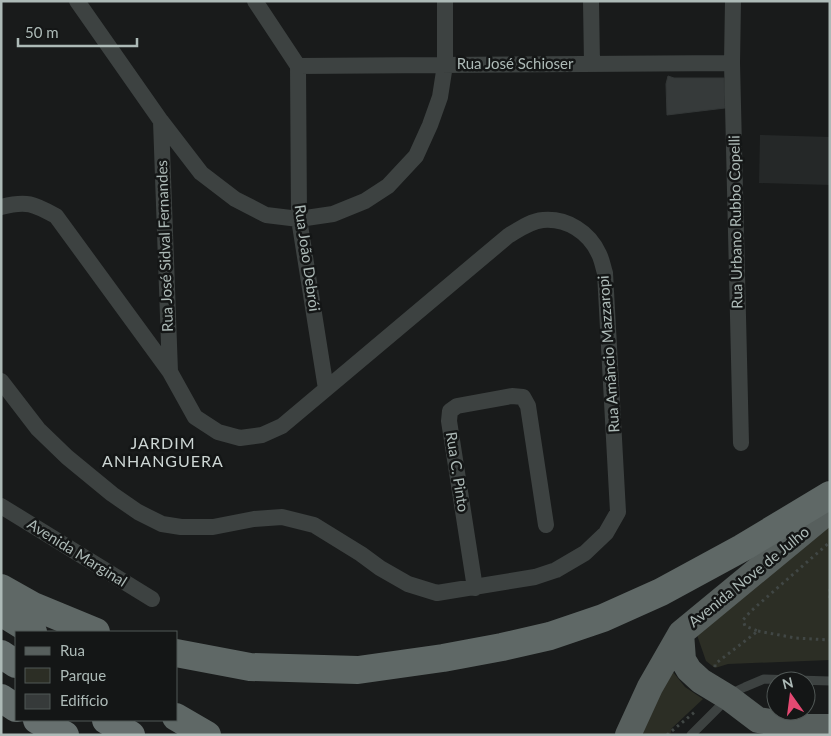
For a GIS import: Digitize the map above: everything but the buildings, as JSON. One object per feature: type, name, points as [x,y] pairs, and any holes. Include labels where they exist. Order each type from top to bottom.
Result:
[{"type":"highway","points":[[178,653],[250,667],[358,670],[443,658],[550,636],[603,618],[661,592],[742,548],[830,495]]},
{"type":"highway","points":[[1,588],[33,606],[94,631]]},
{"type":"highway","points":[[1,612],[31,631]]},
{"type":"highway","points":[[1,654],[15,663]]},
{"type":"highway","points":[[1,698],[15,707]]},
{"type":"highway","points":[[178,718],[207,735]]},
{"type":"highway","points":[[39,721],[64,735]]},
{"type":"highway","points":[[108,721],[131,735]]},
{"type":"main road","name":"Avenida Nove de Julho","points":[[830,510],[680,633],[683,660],[690,670],[758,720],[805,727],[830,727]]},
{"type":"main road","points":[[628,735],[650,687],[680,633]]},
{"type":"street","points":[[77,1],[161,121],[201,173],[235,199],[266,215],[299,219],[333,214],[365,201],[388,186],[416,156],[440,97],[445,65],[445,1]]},
{"type":"street","points":[[255,1],[298,66]]},
{"type":"street","points":[[591,1],[592,64]]},
{"type":"street","name":"Rua Urbano Rubbo Copelli","points":[[732,1],[740,443]]},
{"type":"street","name":"Rua José Schioser","points":[[298,66],[732,64]]},
{"type":"street","name":"Rua João Debrói","points":[[298,66],[299,219],[326,389]]},
{"type":"street","name":"Rua José Sidval Fernandes","points":[[161,121],[170,372]]},
{"type":"street","name":"Rua Amâncio Mazzaropi","points":[[1,207],[16,203],[34,204],[56,216],[170,372],[195,417],[218,432],[240,438],[262,435],[282,426],[508,236],[542,220],[570,224],[580,230],[599,254],[604,273],[618,512],[606,533],[585,552],[556,570],[535,577],[475,588]]},
{"type":"street","points":[[1,381],[38,429],[67,457],[112,494],[138,512],[162,524],[181,527],[213,527],[254,518],[282,517],[314,525],[408,584],[437,593],[475,588]]},
{"type":"street","name":"Rua C. Pinto","points":[[475,588],[449,421],[450,411],[457,406],[466,404],[512,396],[523,397],[528,406],[546,525]]},
{"type":"street","name":"Avenida Marginal","points":[[1,506],[152,599]]},
{"type":"lane","points":[[691,735],[720,692],[734,692],[764,679],[830,681]]},
{"type":"path","points":[[830,542],[751,610],[744,620],[745,626],[758,631],[795,638],[830,640]]},
{"type":"path","points":[[830,589],[830,600]]},
{"type":"path","points":[[667,735],[720,692],[716,664],[758,631]]},
{"type":"shaded area","points":[[760,135],[830,137],[830,185],[759,183]]},
{"type":"green space","points":[[830,525],[830,660],[728,664],[715,668],[706,661],[697,635]]},
{"type":"green space","points":[[669,667],[685,687],[703,699],[672,728],[670,735],[641,735]]},
{"type":"district","name":"JARDIM ANHANGUERA","points":[[163,452]]}]
